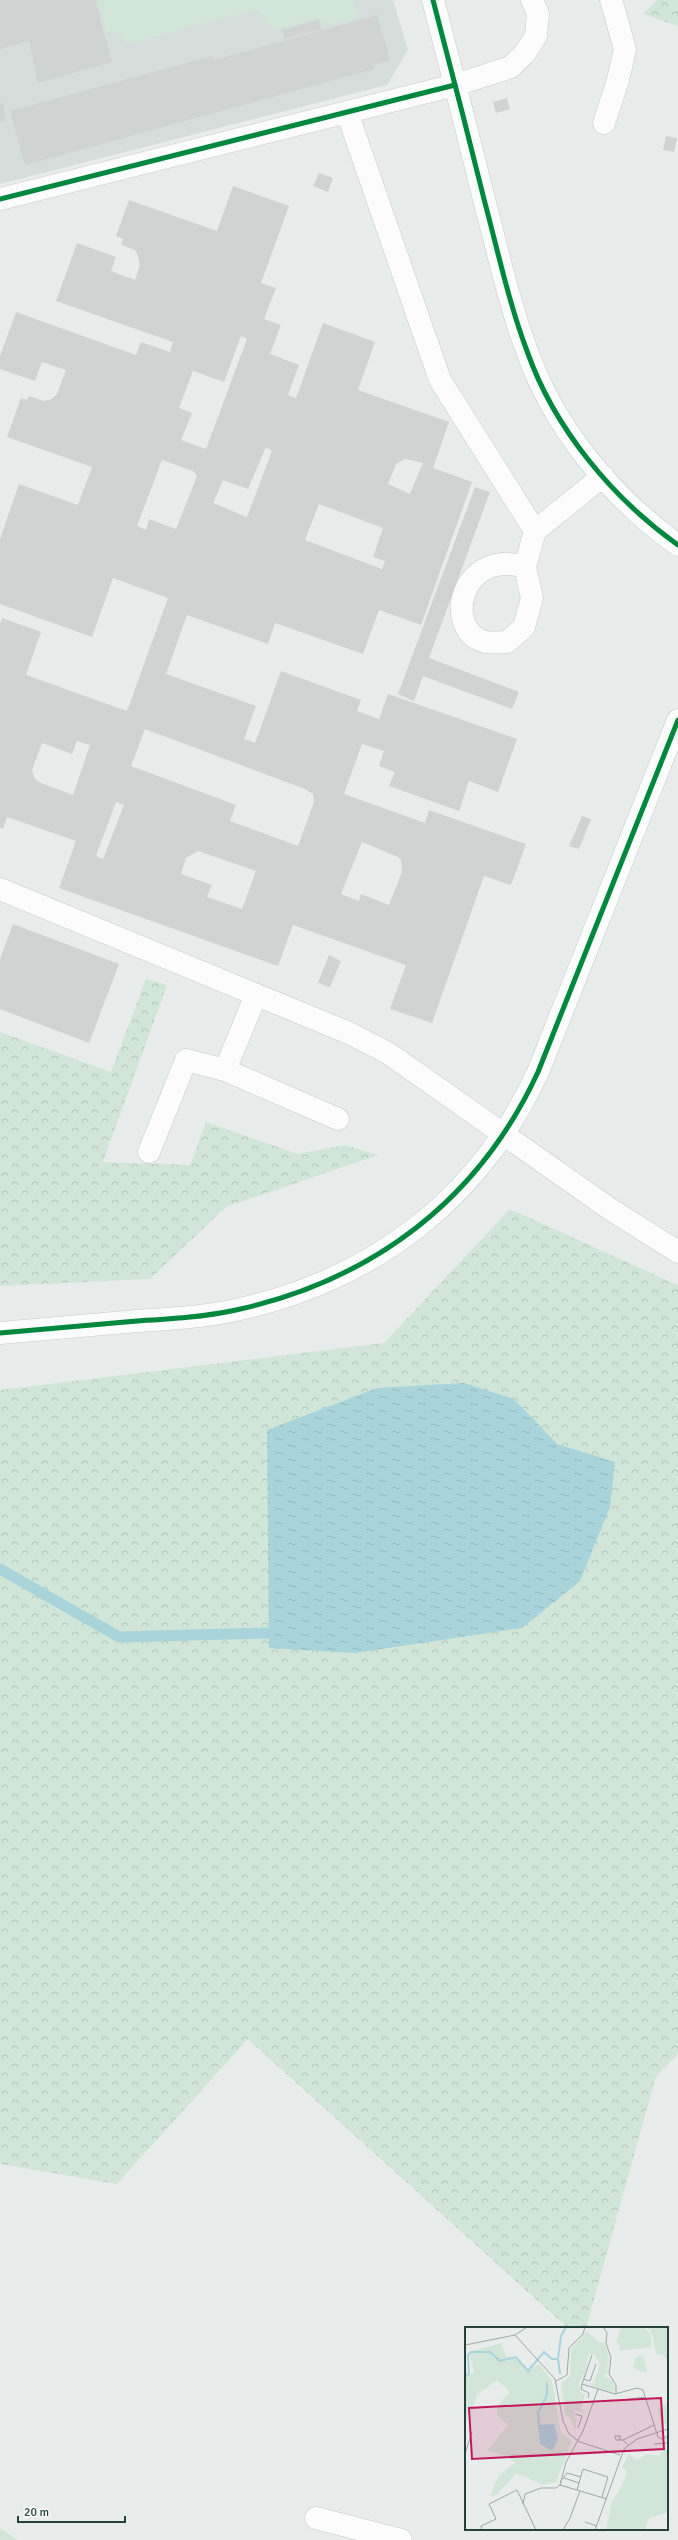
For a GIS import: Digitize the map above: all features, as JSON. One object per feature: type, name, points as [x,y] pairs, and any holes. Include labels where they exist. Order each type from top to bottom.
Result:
[{"type":"street","points":[[433,0],[505,279],[527,352],[548,398],[572,438],[602,476],[652,526],[678,545]]},
{"type":"street","points":[[0,199],[455,85],[511,67],[525,53],[536,36],[538,14],[532,0]]},
{"type":"street","points":[[604,123],[618,80],[625,49],[611,0]]},
{"type":"street","points":[[347,112],[440,380],[535,531]]},
{"type":"street","points":[[525,567],[535,531],[602,476]]},
{"type":"street","points":[[0,1333],[178,1318],[235,1310],[330,1280],[371,1259],[408,1235],[469,1180],[504,1135],[523,1104],[538,1072],[678,720]]},
{"type":"street","points":[[0,889],[349,1033],[388,1053],[610,1210],[678,1252]]},
{"type":"street","points":[[225,1070],[256,995]]},
{"type":"street","points":[[149,1152],[186,1060],[225,1070],[338,1119]]},
{"type":"street","points":[[316,2518],[401,2540]]},
{"type":"shaded area","points":[[0,0],[393,0],[408,50],[387,85],[0,184]]},
{"type":"green space","points":[[98,0],[353,0],[358,18],[329,25],[318,18],[275,30],[257,9],[128,44],[119,32],[106,31]]},
{"type":"green space","points":[[657,0],[678,0],[678,26],[643,14]]},
{"type":"green space","points":[[146,979],[167,985],[103,1162],[190,1165],[206,1122],[298,1154],[345,1145],[378,1155],[226,1207],[150,1279],[0,1286],[0,1032],[111,1072]]},
{"type":"green space","points":[[510,1209],[678,1285],[678,2054],[656,2076],[586,2327],[567,2327],[248,2039],[117,2184],[0,2164],[0,1390],[384,1343]]},
{"type":"green space","points":[[0,2528],[18,2540],[0,2540]]},
{"type":"water","points":[[464,1383],[514,1399],[557,1444],[615,1462],[610,1507],[580,1581],[522,1628],[355,1653],[269,1648],[267,1430],[377,1388]]},
{"type":"building","points":[[0,0],[95,0],[112,62],[38,83],[29,41],[0,49]]},
{"type":"building","points":[[377,15],[390,60],[373,65],[374,69],[25,165],[10,111],[212,56],[214,60]]},
{"type":"building","points":[[318,20],[321,29],[285,39],[282,30]]},
{"type":"building","points":[[507,98],[510,109],[496,113],[493,102]]},
{"type":"building","points":[[3,103],[6,121],[0,122],[0,104]]},
{"type":"building","points":[[666,136],[677,138],[674,152],[663,150]]},
{"type":"building","points":[[319,173],[333,178],[328,192],[313,186]]},
{"type":"building","points":[[233,186],[289,206],[261,283],[276,288],[264,319],[281,325],[270,354],[299,365],[288,395],[296,398],[323,323],[375,342],[358,390],[449,422],[433,468],[472,482],[421,625],[379,610],[363,654],[275,623],[268,644],[187,615],[166,674],[256,706],[244,739],[255,743],[281,671],[361,700],[357,711],[379,719],[388,694],[517,739],[498,792],[469,781],[459,811],[389,786],[395,772],[379,766],[384,751],[362,744],[344,794],[425,823],[429,810],[526,844],[511,885],[484,876],[432,1023],[390,1009],[406,965],[293,925],[278,966],[59,888],[76,841],[7,817],[3,829],[0,828],[0,624],[2,618],[41,632],[26,675],[127,711],[168,598],[113,578],[92,637],[0,604],[0,539],[19,484],[78,505],[92,467],[7,437],[21,398],[27,400],[29,396],[44,401],[52,399],[57,394],[66,370],[42,362],[35,381],[0,369],[0,356],[16,312],[136,355],[141,342],[170,352],[173,342],[56,301],[77,243],[116,257],[111,271],[135,280],[140,265],[138,256],[135,250],[121,245],[123,239],[116,236],[129,200],[217,231]],"holes":[[[241,336],[247,339],[206,449],[181,440],[192,413],[179,408],[193,371],[224,382]],[[266,447],[272,451],[247,517],[213,503],[223,480],[248,489]],[[405,459],[423,463],[410,494],[388,484],[396,464]],[[162,460],[193,471],[197,476],[176,529],[149,519],[146,530],[137,526]],[[319,504],[383,528],[373,557],[385,561],[382,569],[305,540]],[[145,729],[305,789],[313,794],[314,802],[298,846],[230,821],[236,805],[131,766]],[[77,741],[90,745],[73,795],[41,783],[35,779],[32,770],[42,743],[72,754]],[[116,802],[124,805],[103,859],[96,856]],[[362,842],[398,857],[401,860],[402,872],[389,905],[361,894],[359,901],[341,894]],[[198,851],[256,871],[242,909],[207,897],[212,885],[181,874],[186,858]]]},
{"type":"building","points":[[475,487],[490,492],[429,658],[519,692],[512,709],[423,676],[414,701],[398,694]]},
{"type":"building","points":[[582,816],[591,819],[579,849],[569,846]]},
{"type":"building","points":[[13,924],[119,964],[89,1043],[0,1009],[0,959]]},
{"type":"building","points":[[329,955],[341,961],[330,987],[318,983]]},
{"type":"waterway","points":[[0,1569],[119,1637],[268,1633]]},
{"type":"cycle path","points":[[433,0],[509,296],[527,351],[539,380],[569,434],[608,483],[630,506],[678,545]]},
{"type":"cycle path","points":[[0,199],[455,85]]},
{"type":"cycle path","points":[[0,1333],[199,1316],[236,1310],[286,1296],[333,1278],[376,1255],[416,1228],[453,1196],[485,1159],[514,1118],[538,1072],[678,720]]}]
